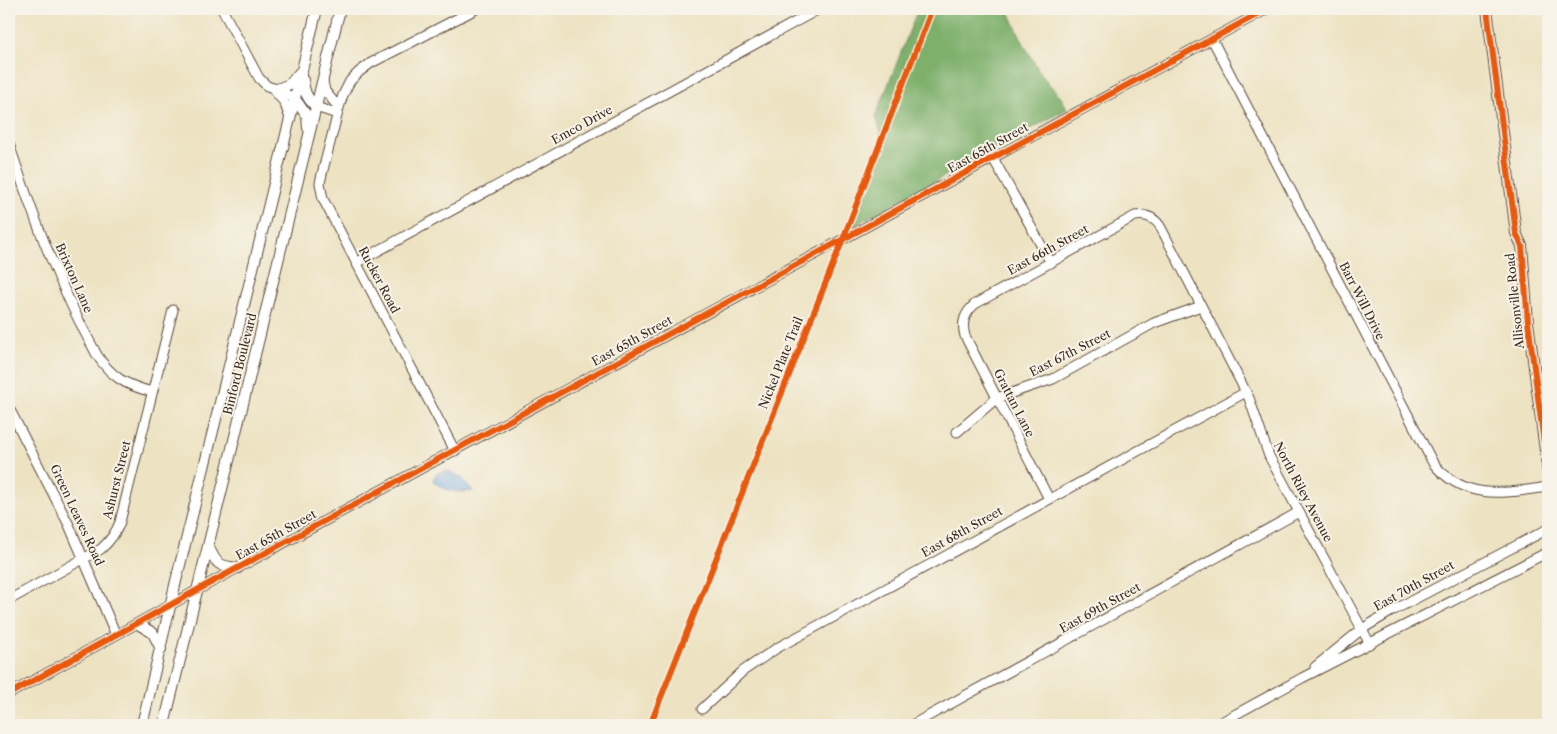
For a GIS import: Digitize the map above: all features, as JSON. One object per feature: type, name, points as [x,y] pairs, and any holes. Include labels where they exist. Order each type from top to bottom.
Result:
[{"type":"main road","name":"Binford Boulevard","points":[[142,725],[318,9]]},
{"type":"main road","name":"Binford Boulevard","points":[[164,725],[340,9]]},
{"type":"main road","name":"Allisonville Road","points":[[1487,9],[1516,233],[1522,246],[1528,322],[1548,472]]},
{"type":"main road","points":[[275,89],[290,84],[302,70]]},
{"type":"main road","points":[[302,70],[304,90],[308,99],[316,107]]},
{"type":"main road","points":[[295,99],[307,116],[309,134]]},
{"type":"main road","points":[[208,546],[218,564],[238,568]]},
{"type":"main road","points":[[138,624],[153,633],[161,649]]},
{"type":"street","points":[[222,9],[255,73],[264,83],[295,99]]},
{"type":"street","name":"Rucker Road","points":[[455,450],[356,263],[320,190],[322,174],[338,111],[348,84],[362,69],[476,9]]},
{"type":"street","name":"Emco Drive","points":[[356,263],[819,9]]},
{"type":"street","name":"East 65th Street","points":[[9,694],[1267,9]]},
{"type":"street","name":"Barr Will Drive","points":[[1212,39],[1432,460],[1450,479],[1475,491],[1504,493],[1548,487]]},
{"type":"street","points":[[323,78],[325,91],[338,111]]},
{"type":"street","points":[[275,89],[284,102],[290,118]]},
{"type":"street","points":[[316,107],[338,111]]},
{"type":"street","name":"Brixton Lane","points":[[9,144],[50,256],[97,355],[106,368],[122,381],[152,392]]},
{"type":"street","points":[[993,158],[1050,263]]},
{"type":"street","name":"East 66th Street","points":[[964,318],[975,304],[1135,216],[1150,217]]},
{"type":"street","name":"North Riley Avenue","points":[[1150,217],[1160,226],[1246,392],[1269,456],[1370,644]]},
{"type":"street","name":"East 67th Street","points":[[957,432],[997,398],[1053,379],[1154,323],[1201,306]]},
{"type":"street","name":"Ashurst Street","points":[[9,600],[108,543],[119,525],[172,310]]},
{"type":"street","name":"Grattan Lane","points":[[964,318],[963,328],[965,336],[1049,499]]},
{"type":"street","name":"East 68th Street","points":[[702,709],[743,671],[777,648],[1246,392]]},
{"type":"street","name":"Green Leaves Road","points":[[9,408],[53,491],[84,558],[116,635]]},
{"type":"street","name":"East 69th Street","points":[[912,725],[1299,512]]},
{"type":"street","name":"East 70th Street","points":[[1302,678],[1362,629],[1402,605],[1548,529]]},
{"type":"street","name":"East 70th Street","points":[[1216,725],[1302,678],[1548,552]]},
{"type":"green space","points":[[918,9],[1008,9],[1033,61],[1067,109],[850,228],[883,140],[876,116]]},
{"type":"water","points":[[449,471],[462,478],[473,491],[452,491],[433,481],[438,473]]},
{"type":"cycle path","name":"Nickel Plate Trail","points":[[650,725],[932,9]]},
{"type":"cycle path","points":[[9,694],[1267,9]]},
{"type":"cycle path","points":[[1487,9],[1516,233],[1522,246],[1528,322],[1548,473]]}]
